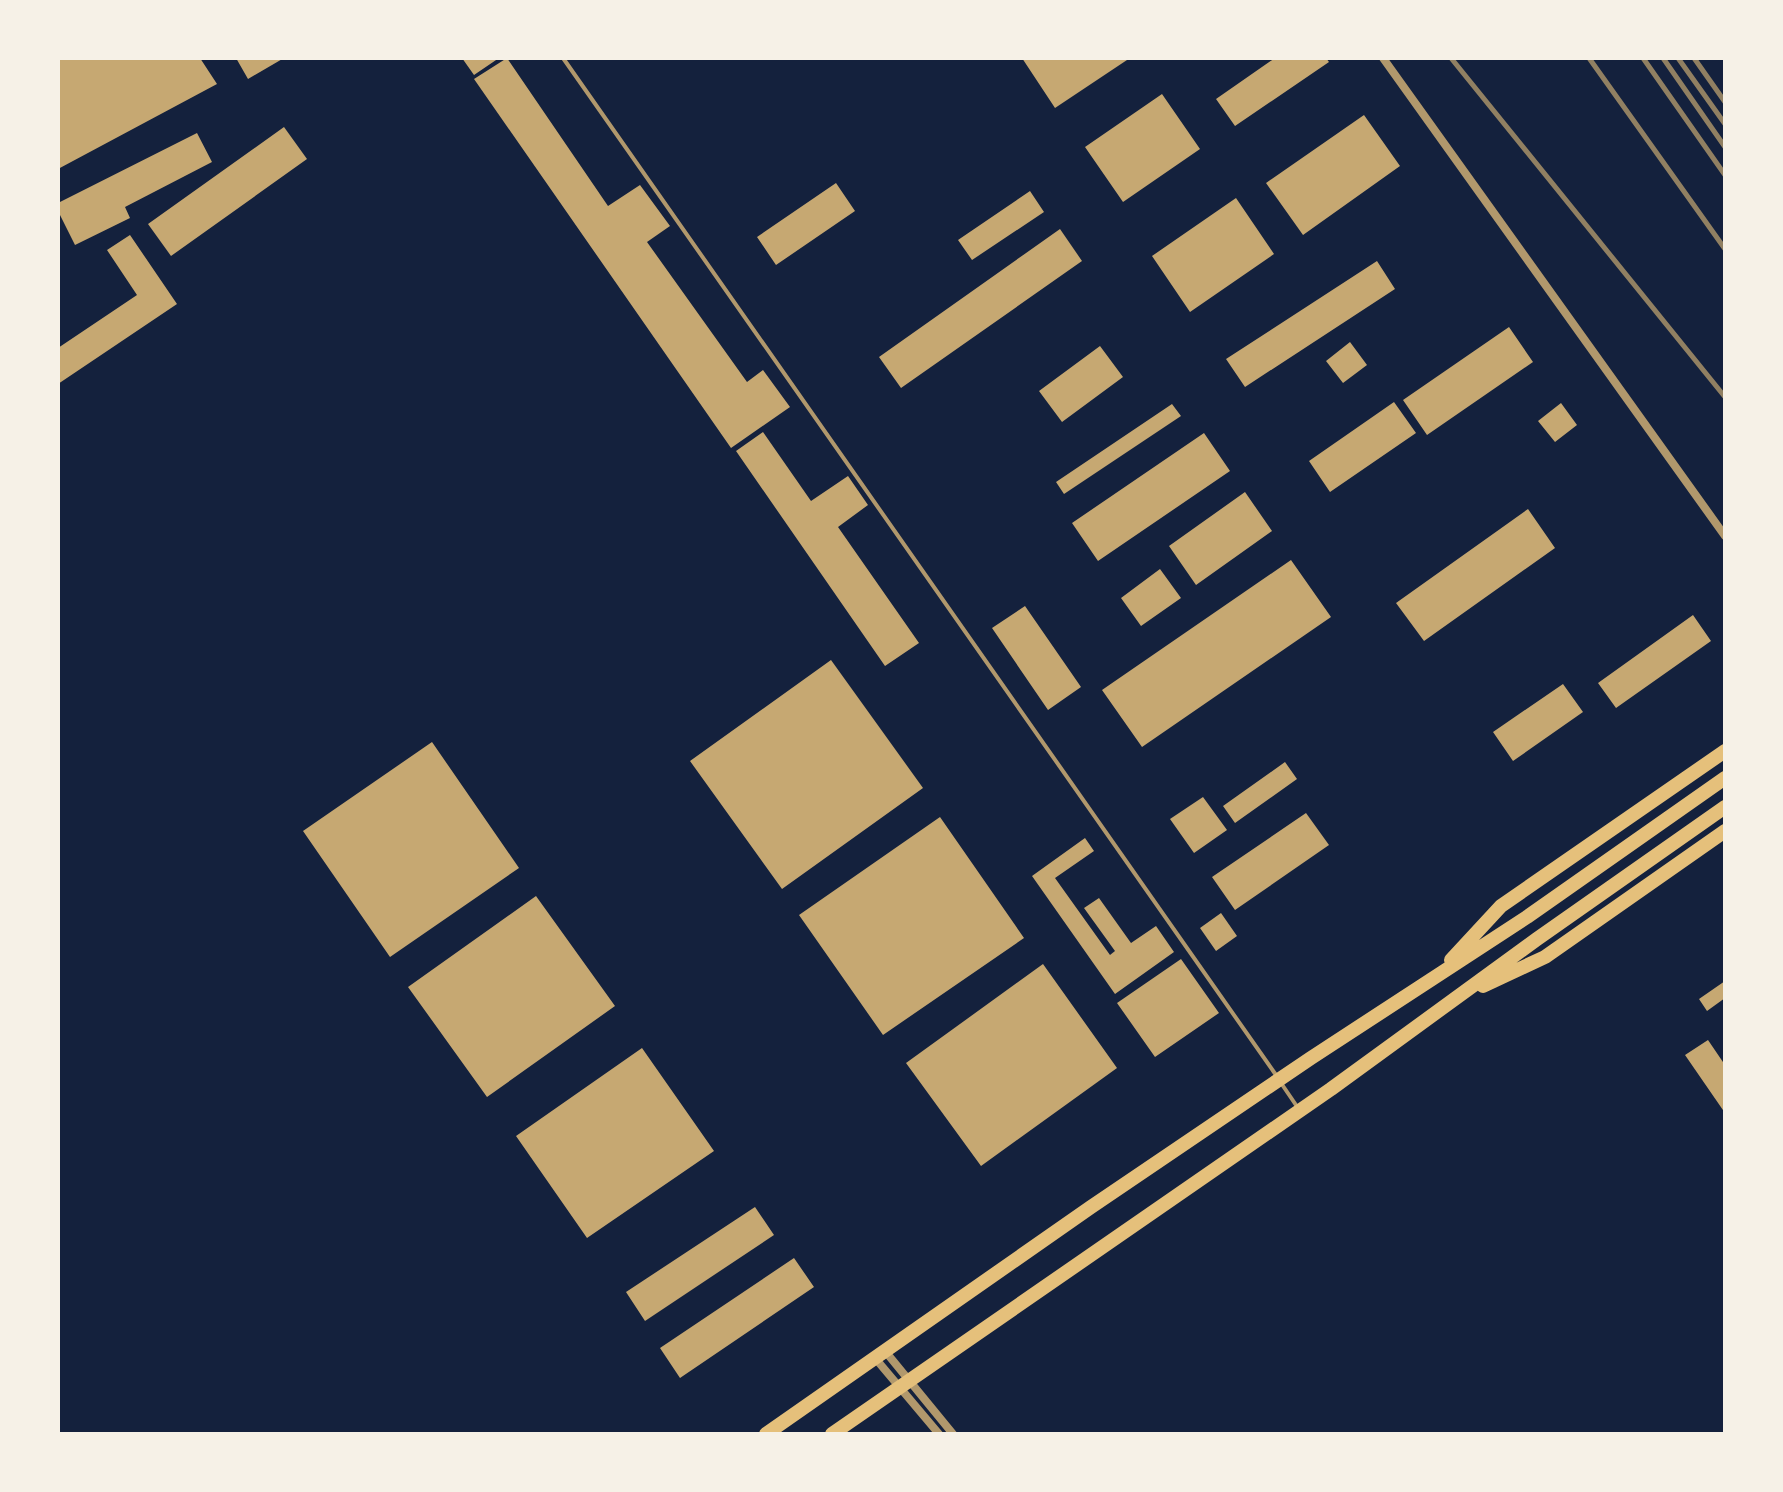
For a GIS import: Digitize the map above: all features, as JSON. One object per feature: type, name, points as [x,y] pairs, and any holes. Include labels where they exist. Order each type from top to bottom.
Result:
[{"type":"main road","points":[[1437,975],[1501,906],[1725,751]]},
{"type":"main road","points":[[766,1434],[1279,1080],[1527,917],[1725,778]]},
{"type":"main road","points":[[832,1434],[1300,1110],[1725,807]]},
{"type":"main road","points":[[1454,999],[1545,957],[1725,831]]},
{"type":"street","points":[[1383,58],[1725,536]]},
{"type":"street","points":[[880,1355],[953,1434]]},
{"type":"street","points":[[906,1384],[939,1434]]},
{"type":"lane","points":[[563,58],[1300,1110]]},
{"type":"building","points":[[58,58],[200,58],[217,84],[58,169]]},
{"type":"building","points":[[236,58],[284,58],[248,79]]},
{"type":"building","points":[[462,58],[499,58],[474,75]]},
{"type":"building","points":[[507,58],[608,206],[640,185],[670,226],[647,242],[747,382],[763,370],[790,407],[731,448],[474,79]]},
{"type":"building","points":[[1022,58],[1130,58],[1055,108]]},
{"type":"building","points":[[1275,58],[1326,58],[1329,62],[1235,126],[1216,99]]},
{"type":"building","points":[[1162,94],[1200,149],[1123,202],[1085,147]]},
{"type":"building","points":[[1364,115],[1400,166],[1303,235],[1266,183]]},
{"type":"building","points":[[284,127],[307,159],[171,256],[148,224]]},
{"type":"building","points":[[197,133],[212,162],[125,207],[130,218],[75,245],[58,211],[58,203]]},
{"type":"building","points":[[836,183],[855,211],[776,265],[757,237]]},
{"type":"building","points":[[1030,191],[1044,212],[972,260],[958,240]]},
{"type":"building","points":[[1236,198],[1274,254],[1190,312],[1152,256]]},
{"type":"building","points":[[1060,229],[1082,261],[901,388],[879,357]]},
{"type":"building","points":[[130,235],[177,304],[58,384],[58,348],[137,295],[107,250]]},
{"type":"building","points":[[1377,261],[1395,289],[1245,387],[1226,359]]},
{"type":"building","points":[[1509,327],[1533,362],[1427,435],[1403,400]]},
{"type":"building","points":[[1350,342],[1367,365],[1343,383],[1326,361]]},
{"type":"building","points":[[1100,346],[1123,377],[1062,422],[1039,391]]},
{"type":"building","points":[[1394,402],[1416,433],[1330,492],[1309,461]]},
{"type":"building","points":[[1561,403],[1577,425],[1555,442],[1538,421]]},
{"type":"building","points":[[1172,404],[1181,416],[1064,494],[1056,482]]},
{"type":"building","points":[[763,432],[811,501],[848,476],[868,505],[838,527],[919,643],[885,666],[736,451]]},
{"type":"building","points":[[1204,433],[1230,471],[1098,561],[1072,523]]},
{"type":"building","points":[[1245,492],[1272,531],[1196,585],[1169,546]]},
{"type":"building","points":[[1528,509],[1555,548],[1424,641],[1396,603]]},
{"type":"building","points":[[1291,560],[1331,617],[1142,747],[1102,690]]},
{"type":"building","points":[[1160,569],[1181,598],[1141,626],[1121,598]]},
{"type":"building","points":[[1025,606],[1081,687],[1048,710],[992,628]]},
{"type":"building","points":[[1693,615],[1711,641],[1616,708],[1598,683]]},
{"type":"building","points":[[831,660],[923,788],[782,889],[690,761]]},
{"type":"building","points":[[1563,684],[1583,712],[1513,761],[1493,732]]},
{"type":"building","points":[[432,742],[519,868],[390,957],[303,831]]},
{"type":"building","points":[[1285,762],[1297,779],[1235,823],[1223,806]]},
{"type":"building","points":[[1203,797],[1227,830],[1194,853],[1170,819]]},
{"type":"building","points":[[1306,813],[1329,845],[1235,910],[1212,877]]},
{"type":"building","points":[[940,817],[1024,938],[883,1035],[799,915]]},
{"type":"building","points":[[1085,838],[1094,851],[1055,878],[1110,955],[1115,951],[1084,908],[1099,898],[1131,943],[1156,926],[1174,952],[1115,994],[1032,876]]},
{"type":"building","points":[[536,896],[615,1006],[487,1097],[408,987]]},
{"type":"building","points":[[1221,913],[1237,936],[1216,951],[1200,928]]},
{"type":"building","points":[[1181,959],[1219,1013],[1155,1057],[1117,1003]]},
{"type":"building","points":[[1043,964],[1117,1068],[981,1166],[906,1063]]},
{"type":"building","points":[[1725,981],[1725,998],[1707,1011],[1699,999]]},
{"type":"building","points":[[1708,1040],[1725,1065],[1725,1113],[1685,1055]]},
{"type":"building","points":[[642,1048],[714,1151],[587,1238],[516,1136]]},
{"type":"building","points":[[755,1207],[774,1235],[645,1321],[626,1292]]},
{"type":"building","points":[[794,1258],[814,1287],[680,1378],[660,1348]]},
{"type":"railway","points":[[1451,58],[1725,397]]},
{"type":"railway","points":[[1589,58],[1725,249]]},
{"type":"railway","points":[[1643,58],[1725,175]]},
{"type":"railway","points":[[1663,58],[1725,147]]},
{"type":"railway","points":[[1678,58],[1725,124]]},
{"type":"railway","points":[[1694,58],[1725,102]]}]
